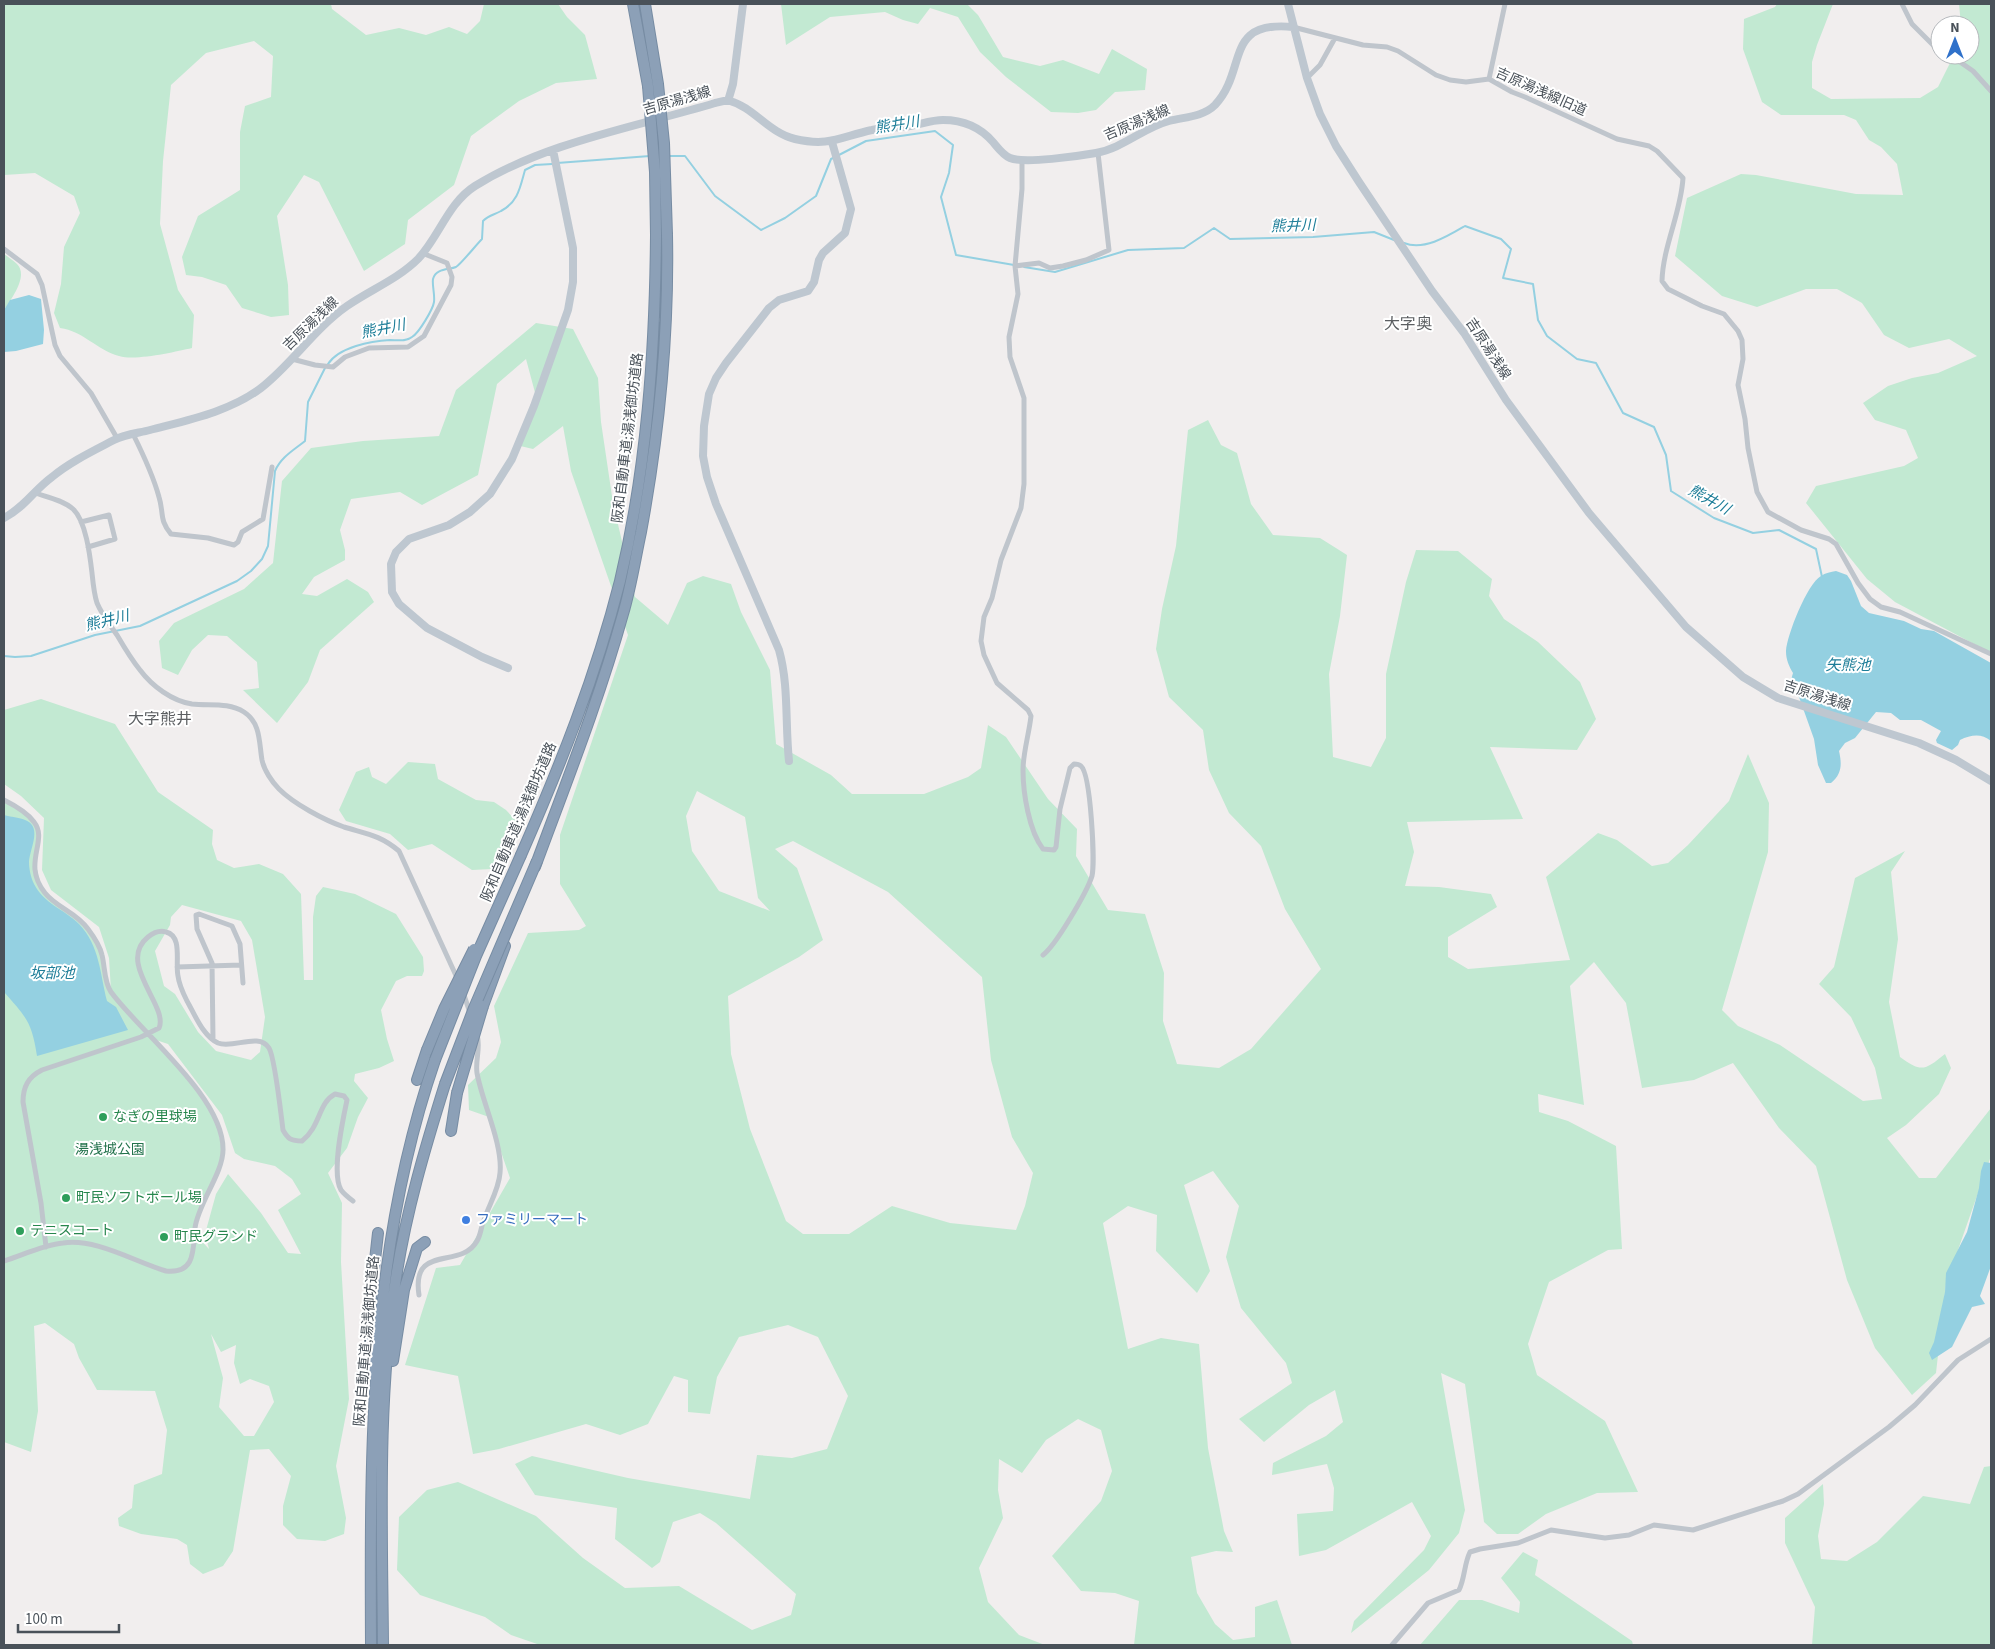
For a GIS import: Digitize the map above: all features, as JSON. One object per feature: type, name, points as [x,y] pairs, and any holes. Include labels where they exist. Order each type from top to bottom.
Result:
[{"type":"highway","name":"阪和自動車道;湯浅御坊道路","points":[[371,1645],[370,1497],[377,1341],[390,1241],[417,1120],[435,1060],[476,956],[522,855],[588,689],[620,579],[638,484],[652,362],[662,235],[664,143],[653,85],[633,4]]},
{"type":"highway","name":"阪和自動車道;湯浅御坊道路","points":[[645,4],[653,85]]},
{"type":"highway","name":"阪和自動車道;湯浅御坊道路","points":[[383,1645],[383,1453],[387,1355],[399,1255],[421,1162],[445,1084],[474,1008],[537,860],[578,755],[624,611],[647,499],[664,362],[667,317],[662,235]]},
{"type":"highway","points":[[451,1131],[457,1093],[483,1006],[537,860]]},
{"type":"highway","points":[[417,1080],[440,1018],[466,962],[503,898]]},
{"type":"highway","points":[[372,1438],[369,1330],[378,1233]]},
{"type":"highway","points":[[383,1453],[404,1290],[417,1248],[425,1242]]},
{"type":"main road","points":[[728,101],[733,84],[743,4]]},
{"type":"main road","points":[[1288,4],[1293,27]]},
{"type":"main road","name":"吉原湯浅線","points":[[4,518],[17,511],[50,478],[70,464],[117,438],[217,412],[260,389],[333,317],[347,306],[403,271],[422,253],[454,206],[472,188],[515,166],[553,150],[715,103],[728,101],[738,104],[776,132],[793,139],[817,143],[832,142],[878,128],[908,126],[942,120],[970,125],[982,131],[1010,158],[1022,160],[1098,152],[1115,148],[1148,129],[1203,114],[1215,105],[1225,89],[1246,38],[1261,27],[1276,25],[1293,27],[1306,78],[1320,114],[1336,146],[1432,291],[1464,333],[1506,400],[1589,513],[1686,627],[1743,677],[1778,698],[1790,700],[1927,746],[1956,760],[1991,782]]},
{"type":"main road","points":[[789,761],[786,728],[785,669],[780,650],[716,504],[707,477],[703,456],[704,426],[709,394],[716,378],[726,363],[769,308],[779,300],[808,291],[814,282],[819,260],[823,253],[845,233],[851,209],[832,142]]},
{"type":"main road","points":[[508,668],[482,657],[427,628],[399,604],[392,592],[391,564],[396,552],[409,539],[449,525],[470,512],[490,494],[512,459],[534,406],[568,310],[573,282],[573,248],[553,150]]},
{"type":"street","points":[[1489,79],[1505,4]]},
{"type":"street","points":[[1902,4],[1912,24],[1930,42]]},
{"type":"street","name":"吉原湯浅線旧道","points":[[1293,27],[1363,46],[1387,47],[1398,51],[1436,75],[1450,80],[1466,82],[1489,79],[1512,92],[1616,139],[1649,146],[1657,151],[1683,178],[1677,212],[1662,270],[1662,281],[1668,289],[1702,306],[1724,314],[1738,331],[1742,340],[1743,358],[1738,385],[1745,419],[1748,448],[1757,492],[1768,512],[1801,530],[1829,539],[1836,544],[1858,583],[1870,599],[1881,607],[1900,612],[1991,654]]},
{"type":"street","points":[[1306,78],[1320,65],[1335,38]]},
{"type":"street","points":[[1964,65],[1973,71],[1991,91]]},
{"type":"street","points":[[1015,266],[1039,263],[1050,268],[1063,266],[1086,260],[1108,250],[1098,152]]},
{"type":"street","points":[[1022,160],[1022,189],[1015,266],[1018,294],[1009,337],[1010,357],[1024,398],[1024,484],[1021,508],[1001,560],[992,598],[984,617],[981,641],[984,655],[997,683],[1028,710],[1031,716],[1023,770],[1027,806],[1039,845],[1043,849],[1049,851],[1054,850],[1056,847],[1060,809],[1070,768],[1074,764],[1081,766],[1086,774],[1093,818],[1092,876],[1062,933],[1043,955]]},
{"type":"street","points":[[4,249],[37,274],[42,285],[55,346],[60,356],[91,393],[117,438]]},
{"type":"street","points":[[292,359],[315,366],[333,367],[345,357],[369,348],[408,347],[424,336],[451,285],[452,277],[447,263],[422,253]]},
{"type":"street","points":[[133,434],[142,451],[160,499],[163,526],[171,534],[208,538],[234,545],[238,542],[242,532],[263,519],[272,468]]},
{"type":"street","points":[[35,493],[65,504],[78,514],[88,547],[97,602],[140,671],[155,686],[179,701],[192,704],[227,705],[245,713],[255,726],[260,737],[263,761],[269,776],[279,789],[300,805],[321,816],[343,826],[373,834],[388,842],[399,851],[460,984],[479,1041],[476,1057],[477,1072],[498,1149],[500,1173],[477,1241],[469,1251],[428,1262],[421,1271],[418,1286],[419,1295]]},
{"type":"street","points":[[81,522],[109,515],[115,539],[88,547]]},
{"type":"street","points":[[4,800],[29,817],[37,826],[39,839],[34,863],[35,876],[42,890],[55,903],[78,917],[88,929],[97,942],[102,955],[110,990],[201,1095],[217,1125],[223,1144],[221,1162],[197,1220],[191,1260],[178,1271],[166,1271],[80,1242],[61,1243],[4,1261]]},
{"type":"street","points":[[213,1039],[212,966],[210,957],[196,928],[196,916],[198,914],[232,926],[240,944],[242,983]]},
{"type":"street","points":[[46,1247],[41,1203],[23,1102],[26,1085],[33,1075],[42,1070],[148,1034],[159,1028],[160,1022],[139,966],[139,952],[147,938],[161,931],[172,935],[176,943],[176,967],[180,986],[204,1030],[219,1043],[228,1044],[254,1041],[262,1042],[269,1047],[283,1130],[287,1138],[293,1141],[302,1140],[315,1128],[328,1097],[335,1094],[344,1096],[347,1100],[341,1124],[338,1179],[341,1190],[353,1201]]},
{"type":"street","points":[[176,967],[241,965]]},
{"type":"street","points":[[1392,1645],[1428,1603],[1459,1590],[1462,1584],[1465,1561],[1470,1552],[1518,1543],[1551,1530],[1605,1538],[1629,1535],[1654,1525],[1693,1530],[1770,1506],[1798,1494],[1889,1427],[1915,1405],[1958,1360],[1991,1338]]},
{"type":"green space","points":[[4,4],[331,4],[332,9],[366,35],[399,28],[426,35],[449,27],[467,34],[480,21],[484,4],[558,4],[567,17],[585,35],[597,79],[556,83],[519,101],[471,136],[454,185],[408,220],[405,244],[364,271],[319,182],[304,175],[277,216],[288,285],[289,315],[271,317],[242,308],[226,285],[202,277],[186,275],[182,257],[198,216],[240,190],[240,132],[245,106],[271,97],[273,56],[254,41],[206,53],[171,85],[163,161],[160,224],[178,290],[194,315],[192,348],[155,355],[126,357],[104,350],[76,333],[60,328],[54,313],[61,284],[64,247],[80,213],[74,196],[35,173],[4,175]]},
{"type":"green space","points":[[781,4],[967,4],[978,15],[1003,57],[1040,66],[1063,60],[1099,74],[1112,49],[1147,69],[1145,90],[1115,92],[1096,110],[1078,113],[1051,112],[1006,77],[980,52],[958,17],[930,8],[918,24],[885,12],[830,17],[786,45]]},
{"type":"green space","points":[[1777,4],[1833,4],[1812,62],[1812,88],[1831,99],[1920,98],[1938,87],[1949,65],[1980,65],[1980,15],[1960,15],[1959,4],[1991,4],[1991,653],[1895,602],[1867,579],[1806,503],[1816,486],[1904,466],[1918,458],[1906,430],[1875,420],[1863,403],[1888,386],[1912,378],[1938,373],[1977,356],[1949,339],[1909,348],[1884,335],[1862,303],[1837,289],[1806,289],[1757,307],[1722,296],[1675,256],[1687,198],[1741,174],[1756,175],[1856,194],[1903,195],[1897,164],[1881,147],[1869,140],[1856,120],[1844,115],[1781,115],[1762,102],[1743,49],[1744,19],[1775,7]]},
{"type":"green space","points":[[4,254],[17,264],[21,275],[18,287],[4,310]]},
{"type":"green space","points":[[536,323],[573,329],[598,378],[601,422],[613,503],[635,597],[668,625],[687,583],[703,576],[731,584],[741,612],[770,670],[776,744],[831,775],[852,794],[924,794],[968,777],[981,768],[988,725],[1006,737],[1048,799],[1077,829],[1076,856],[1108,910],[1145,914],[1164,973],[1163,1021],[1177,1064],[1219,1068],[1251,1049],[1321,969],[1285,909],[1261,846],[1229,813],[1209,770],[1203,730],[1169,697],[1156,649],[1162,609],[1176,546],[1188,430],[1208,420],[1221,445],[1237,453],[1251,504],[1273,535],[1320,538],[1347,555],[1340,616],[1329,674],[1333,757],[1371,767],[1386,738],[1386,674],[1406,582],[1416,550],[1458,551],[1492,579],[1489,596],[1504,619],[1538,642],[1580,682],[1596,719],[1577,750],[1490,747],[1523,819],[1407,822],[1414,852],[1405,886],[1439,887],[1491,894],[1497,907],[1448,937],[1448,957],[1468,969],[1570,960],[1546,877],[1598,833],[1617,840],[1652,866],[1668,863],[1688,845],[1729,801],[1748,754],[1769,803],[1768,852],[1722,1010],[1738,1026],[1780,1045],[1863,1101],[1882,1099],[1875,1068],[1851,1017],[1819,984],[1834,967],[1855,878],[1905,851],[1891,872],[1898,939],[1889,1002],[1900,1057],[1914,1066],[1923,1067],[1928,1066],[1945,1054],[1951,1068],[1939,1094],[1906,1125],[1887,1138],[1919,1178],[1936,1178],[1991,1108],[1991,1156],[1946,1284],[1936,1373],[1912,1395],[1875,1348],[1847,1280],[1816,1166],[1779,1128],[1733,1063],[1694,1080],[1642,1088],[1626,1003],[1594,962],[1570,986],[1584,1105],[1538,1094],[1539,1112],[1568,1121],[1616,1146],[1622,1249],[1608,1250],[1549,1282],[1528,1344],[1537,1375],[1605,1421],[1638,1492],[1597,1493],[1546,1514],[1518,1534],[1497,1534],[1484,1522],[1465,1384],[1441,1373],[1465,1510],[1459,1533],[1429,1570],[1351,1633],[1354,1621],[1424,1550],[1431,1536],[1412,1502],[1326,1550],[1299,1556],[1297,1514],[1333,1511],[1334,1488],[1327,1464],[1272,1475],[1273,1463],[1326,1436],[1343,1422],[1335,1390],[1309,1405],[1264,1442],[1239,1419],[1292,1383],[1286,1363],[1241,1308],[1226,1257],[1239,1206],[1213,1171],[1184,1185],[1210,1271],[1197,1293],[1156,1251],[1157,1215],[1128,1206],[1103,1223],[1128,1349],[1161,1338],[1199,1344],[1208,1448],[1224,1531],[1233,1552],[1216,1551],[1191,1557],[1197,1593],[1215,1624],[1233,1640],[1255,1637],[1255,1607],[1277,1600],[1292,1645],[1134,1645],[1139,1601],[1115,1593],[1081,1591],[1052,1556],[1101,1501],[1112,1471],[1101,1430],[1078,1419],[1046,1440],[1022,1473],[999,1459],[998,1490],[1003,1518],[979,1568],[988,1602],[1019,1635],[1045,1645],[540,1645],[511,1635],[485,1617],[420,1595],[397,1570],[399,1517],[427,1490],[458,1482],[536,1516],[583,1558],[625,1588],[679,1586],[752,1630],[791,1615],[796,1594],[716,1523],[700,1513],[673,1522],[660,1562],[652,1568],[615,1539],[617,1508],[535,1495],[515,1464],[532,1456],[628,1478],[750,1499],[757,1455],[792,1458],[827,1449],[848,1396],[818,1337],[788,1325],[739,1337],[717,1377],[710,1414],[688,1412],[688,1380],[674,1376],[648,1424],[620,1435],[586,1424],[499,1449],[473,1454],[458,1376],[405,1365],[436,1268],[460,1265],[510,1178],[489,1117],[469,1110],[468,1085],[496,1058],[501,1042],[494,1006],[528,933],[579,930],[586,926],[560,884],[560,835],[628,635],[571,471],[563,426],[533,449],[516,445],[537,400],[526,359],[497,384],[478,475],[422,505],[400,492],[351,499],[340,530],[345,550],[345,560],[314,577],[302,594],[317,596],[347,579],[368,592],[374,602],[320,650],[308,682],[277,723],[243,690],[259,688],[257,662],[227,636],[208,635],[192,650],[178,675],[162,668],[159,641],[174,623],[244,589],[273,563],[282,481],[311,448],[363,441],[439,436],[456,390]],"holes":[[[697,791],[745,817],[758,898],[770,911],[719,891],[692,851],[686,816]],[[793,841],[888,892],[982,977],[991,1060],[1012,1137],[1033,1173],[1025,1206],[1016,1230],[950,1223],[892,1206],[849,1234],[803,1234],[786,1221],[750,1129],[731,1054],[728,996],[799,957],[823,940],[797,868],[775,849]]]},
{"type":"green space","name":"湯浅城公園","points":[[41,699],[115,724],[158,792],[213,830],[212,844],[217,860],[234,868],[259,864],[283,874],[301,894],[304,980],[313,980],[313,917],[316,896],[323,887],[355,894],[396,914],[423,957],[424,971],[422,976],[407,976],[396,981],[381,1010],[394,1061],[379,1068],[355,1074],[354,1081],[368,1098],[358,1117],[347,1148],[328,1173],[342,1203],[341,1262],[349,1399],[336,1466],[346,1518],[344,1534],[325,1541],[297,1539],[283,1525],[283,1506],[291,1476],[269,1449],[250,1450],[233,1551],[223,1566],[203,1574],[190,1564],[187,1545],[177,1539],[141,1534],[119,1526],[118,1518],[132,1508],[134,1485],[162,1474],[167,1430],[155,1391],[97,1390],[79,1358],[74,1344],[45,1323],[34,1326],[38,1411],[31,1452],[4,1442],[4,800],[22,811],[39,831],[34,857],[42,890],[71,912],[97,942],[111,991],[109,958],[99,927],[51,890],[42,870],[44,818],[21,796],[4,784],[4,710]],"holes":[[[182,905],[241,921],[252,940],[265,1017],[260,1052],[251,1060],[216,1051],[198,1032],[175,994],[164,986],[155,951],[170,925],[171,917]],[[153,1039],[168,1044],[222,1115],[235,1153],[244,1159],[275,1166],[292,1179],[301,1194],[278,1210],[301,1254],[288,1253],[261,1213],[228,1174],[216,1194],[205,1234],[209,1249],[196,1235],[197,1220],[223,1154],[217,1125],[198,1090]],[[211,1334],[221,1352],[236,1345],[234,1363],[240,1384],[250,1379],[269,1386],[274,1402],[254,1436],[244,1436],[219,1407],[223,1378]]]},
{"type":"green space","points":[[408,762],[435,764],[438,779],[476,800],[494,802],[506,810],[519,824],[507,856],[492,869],[472,870],[432,844],[408,850],[390,834],[346,821],[339,810],[356,772],[369,767],[372,777],[386,784]]},
{"type":"green space","points":[[1991,1466],[1991,1645],[1812,1645],[1815,1607],[1785,1543],[1785,1518],[1823,1484],[1824,1504],[1818,1536],[1821,1559],[1847,1561],[1877,1542],[1923,1496],[1970,1504],[1984,1467]]},
{"type":"green space","points":[[1523,1552],[1538,1560],[1535,1575],[1632,1641],[1633,1645],[1420,1645],[1459,1600],[1482,1600],[1519,1613],[1520,1602],[1501,1578]]},
{"type":"water","points":[[29,295],[41,299],[44,330],[43,344],[4,352],[4,310],[10,300]]},
{"type":"water","name":"矢熊池","points":[[1836,571],[1847,575],[1861,606],[1869,613],[1904,621],[1921,629],[1934,631],[1991,663],[1991,741],[1980,736],[1972,736],[1960,740],[1958,745],[1952,750],[1937,743],[1936,740],[1941,731],[1921,720],[1900,720],[1891,713],[1876,712],[1855,738],[1845,743],[1839,751],[1841,764],[1839,772],[1835,780],[1831,783],[1826,783],[1818,765],[1814,739],[1799,697],[1793,691],[1791,680],[1793,673],[1788,663],[1786,651],[1794,622],[1810,589],[1821,576]]},
{"type":"water","name":"坂部池","points":[[4,815],[24,820],[32,826],[34,841],[29,862],[34,884],[43,897],[79,924],[86,933],[95,951],[107,1001],[116,1007],[128,1030],[37,1056],[33,1035],[27,1021],[4,992]]},
{"type":"water","points":[[1984,1162],[1991,1163],[1991,1266],[1980,1296],[1985,1304],[1972,1307],[1952,1347],[1932,1360],[1929,1353],[1934,1342],[1945,1292],[1946,1273],[1967,1232]]},
{"type":"waterway","name":"熊井川","points":[[837,156],[866,141],[935,131],[953,145],[949,173],[941,197],[956,255],[1014,265]]},
{"type":"waterway","name":"熊井川","points":[[557,163],[650,156]]},
{"type":"waterway","name":"熊井川","points":[[667,156],[685,156],[715,196],[761,230],[785,218],[816,196],[833,158]]},
{"type":"waterway","name":"熊井川","points":[[328,364],[333,358],[347,349],[382,341],[410,339],[415,335],[433,305],[433,279],[435,275],[440,271],[456,267],[482,239],[483,221],[507,207],[515,199],[525,170],[535,165],[552,164]]},
{"type":"waterway","name":"熊井川","points":[[1404,243],[1412,245],[1428,244],[1444,238],[1465,226],[1501,239],[1511,249],[1503,278],[1533,284],[1538,320],[1547,336],[1577,359],[1596,363],[1623,413],[1654,427],[1666,455],[1671,491],[1714,518],[1753,533],[1779,530],[1816,549],[1822,577]]},
{"type":"waterway","name":"熊井川","points":[[1024,267],[1055,272],[1128,250],[1184,248],[1214,228],[1230,239],[1313,237],[1374,232],[1394,240]]},
{"type":"waterway","name":"熊井川","points":[[4,656],[31,656],[95,635],[140,626],[237,581],[251,571],[262,559],[268,546],[275,471],[284,458],[305,441],[308,402],[325,368]]},
{"type":"place","name":"なぎの里球場","points":[[103,1117]]},
{"type":"place","name":"町民ソフトボール場","points":[[66,1198]]},
{"type":"place","name":"ファミリーマート","points":[[466,1220]]},
{"type":"place","name":"テニスコート","points":[[20,1231]]},
{"type":"place","name":"町民グランド","points":[[164,1237]]},
{"type":"district","name":"大字奥","points":[[1408,324]]},
{"type":"district","name":"大字熊井","points":[[160,719]]}]
